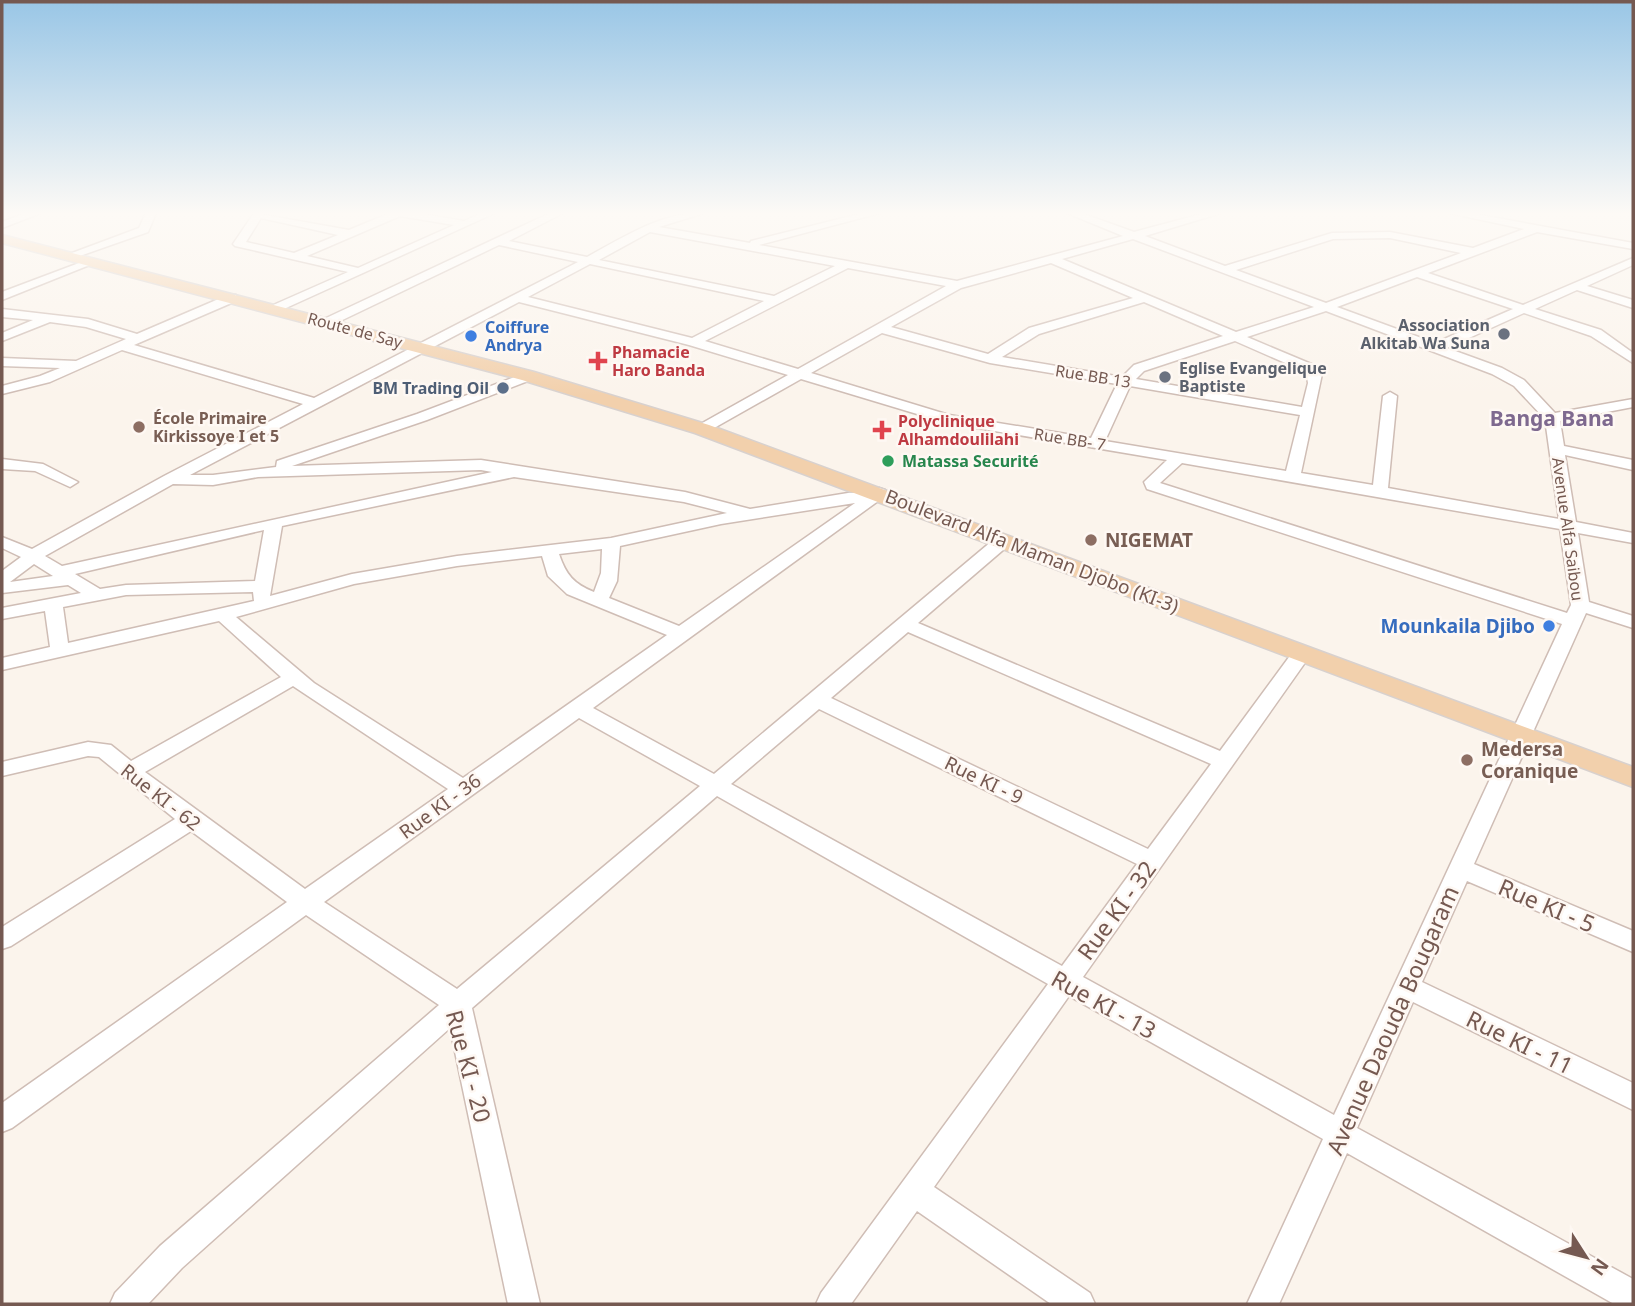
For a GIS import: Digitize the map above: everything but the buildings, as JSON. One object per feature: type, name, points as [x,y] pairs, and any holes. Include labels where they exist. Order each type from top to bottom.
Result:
[{"type":"main road","name":"Route de Say","points":[[138,274],[422,348]]},
{"type":"main road","name":"Boulevard Alfa Maman Djobo (KI-3)","points":[[422,348],[528,376],[702,429],[1633,777]]},
{"type":"street","points":[[2,296],[60,274]]},
{"type":"street","points":[[275,309],[352,274]]},
{"type":"street","points":[[328,322],[431,274]]},
{"type":"street","points":[[2,579],[33,556],[170,479],[563,274]]},
{"type":"street","points":[[655,274],[775,300]]},
{"type":"street","points":[[694,342],[826,274]]},
{"type":"street","points":[[899,274],[957,285]]},
{"type":"street","points":[[702,429],[957,285],[997,274]]},
{"type":"street","points":[[1088,274],[1311,369],[1315,374],[1315,383],[1292,476]]},
{"type":"street","points":[[1236,274],[1509,376],[1552,418],[1633,404]]},
{"type":"street","points":[[1096,443],[1125,382],[1134,372],[1146,365],[1237,338],[1419,274],[1605,337],[1633,359]]},
{"type":"street","points":[[1435,348],[1603,274]]},
{"type":"street","points":[[1576,286],[1633,304]]},
{"type":"street","points":[[2,390],[45,380],[232,298]]},
{"type":"street","name":"Rue BB- 7","points":[[517,298],[694,342],[947,419],[1380,491],[1633,538]]},
{"type":"street","points":[[990,359],[1034,331],[1145,298]]},
{"type":"street","points":[[2,313],[88,323],[138,339]]},
{"type":"street","points":[[2,337],[50,319]]},
{"type":"street","name":"Rue BB 13","points":[[880,328],[990,359],[1308,412]]},
{"type":"street","points":[[122,346],[316,403]]},
{"type":"street","points":[[2,362],[80,365]]},
{"type":"street","points":[[258,472],[422,417],[528,376]]},
{"type":"street","points":[[1380,491],[1390,396]]},
{"type":"street","name":"Avenue Alfa Saibou","points":[[1521,735],[1577,613],[1569,527],[1552,418]]},
{"type":"street","points":[[1557,449],[1633,465]]},
{"type":"street","points":[[1179,457],[1152,482],[1153,486],[1577,613],[1633,622]]},
{"type":"street","points":[[2,464],[38,467],[70,482]]},
{"type":"street","points":[[170,479],[213,480],[258,472],[481,465],[685,497],[752,515]]},
{"type":"street","points":[[2,588],[66,575],[274,523],[513,472]]},
{"type":"street","points":[[2,664],[223,615],[352,579],[457,561],[611,542],[697,524],[848,498],[876,496]]},
{"type":"street","name":"Rue KI - 36","points":[[2,1119],[876,496]]},
{"type":"street","points":[[258,605],[264,586],[274,523]]},
{"type":"street","points":[[126,1304],[170,1257],[458,1004],[1004,540]]},
{"type":"street","points":[[2,542],[33,556],[97,595]]},
{"type":"street","points":[[597,600],[606,590],[610,577],[611,542]]},
{"type":"street","points":[[549,551],[557,576],[573,590],[681,634]]},
{"type":"street","points":[[2,613],[126,590],[264,586]]},
{"type":"street","points":[[53,602],[60,652]]},
{"type":"street","points":[[223,615],[254,646],[295,677],[464,789]]},
{"type":"street","points":[[905,624],[1224,761]]},
{"type":"street","name":"Rue KI - 32","points":[[832,1304],[1302,653]]},
{"type":"street","points":[[129,772],[295,677]]},
{"type":"street","name":"Rue KI - 9","points":[[817,699],[1152,861]]},
{"type":"street","name":"Rue KI - 13","points":[[577,708],[1633,1297]]},
{"type":"street","name":"Avenue Daouda Bougaram","points":[[1263,1304],[1521,735]]},
{"type":"street","name":"Rue KI - 62","points":[[2,769],[98,748],[190,821],[305,903]]},
{"type":"street","points":[[2,939],[190,821]]},
{"type":"street","name":"Rue KI - 5","points":[[1461,868],[1633,942]]},
{"type":"street","name":"Rue KI - 20","points":[[305,903],[458,1004],[524,1304]]},
{"type":"street","name":"Rue KI - 11","points":[[1407,987],[1633,1097]]},
{"type":"street","points":[[914,1191],[1079,1304]]},
{"type":"place","name":"Association Alkitab Wa Suna","points":[[1504,334]]},
{"type":"place","name":"Coiffure Andrya","points":[[471,336]]},
{"type":"place","name":"Phamacie Haro Banda","points":[[598,361]]},
{"type":"place","name":"Eglise Evangelique Baptiste","points":[[1165,377]]},
{"type":"place","name":"BM Trading Oil","points":[[503,388]]},
{"type":"place","name":"École Primaire Kirkissoye I et 5","points":[[139,427]]},
{"type":"place","name":"Polyclinique Alhamdoulilahi","points":[[882,430]]},
{"type":"place","name":"Matassa Securité","points":[[888,461]]},
{"type":"place","name":"NIGEMAT","points":[[1091,540]]},
{"type":"place","name":"Mounkaila Djibo","points":[[1549,626]]},
{"type":"place","name":"Medersa Coranique","points":[[1467,760]]},
{"type":"district","name":"Banga Bana","points":[[1552,418]]}]
